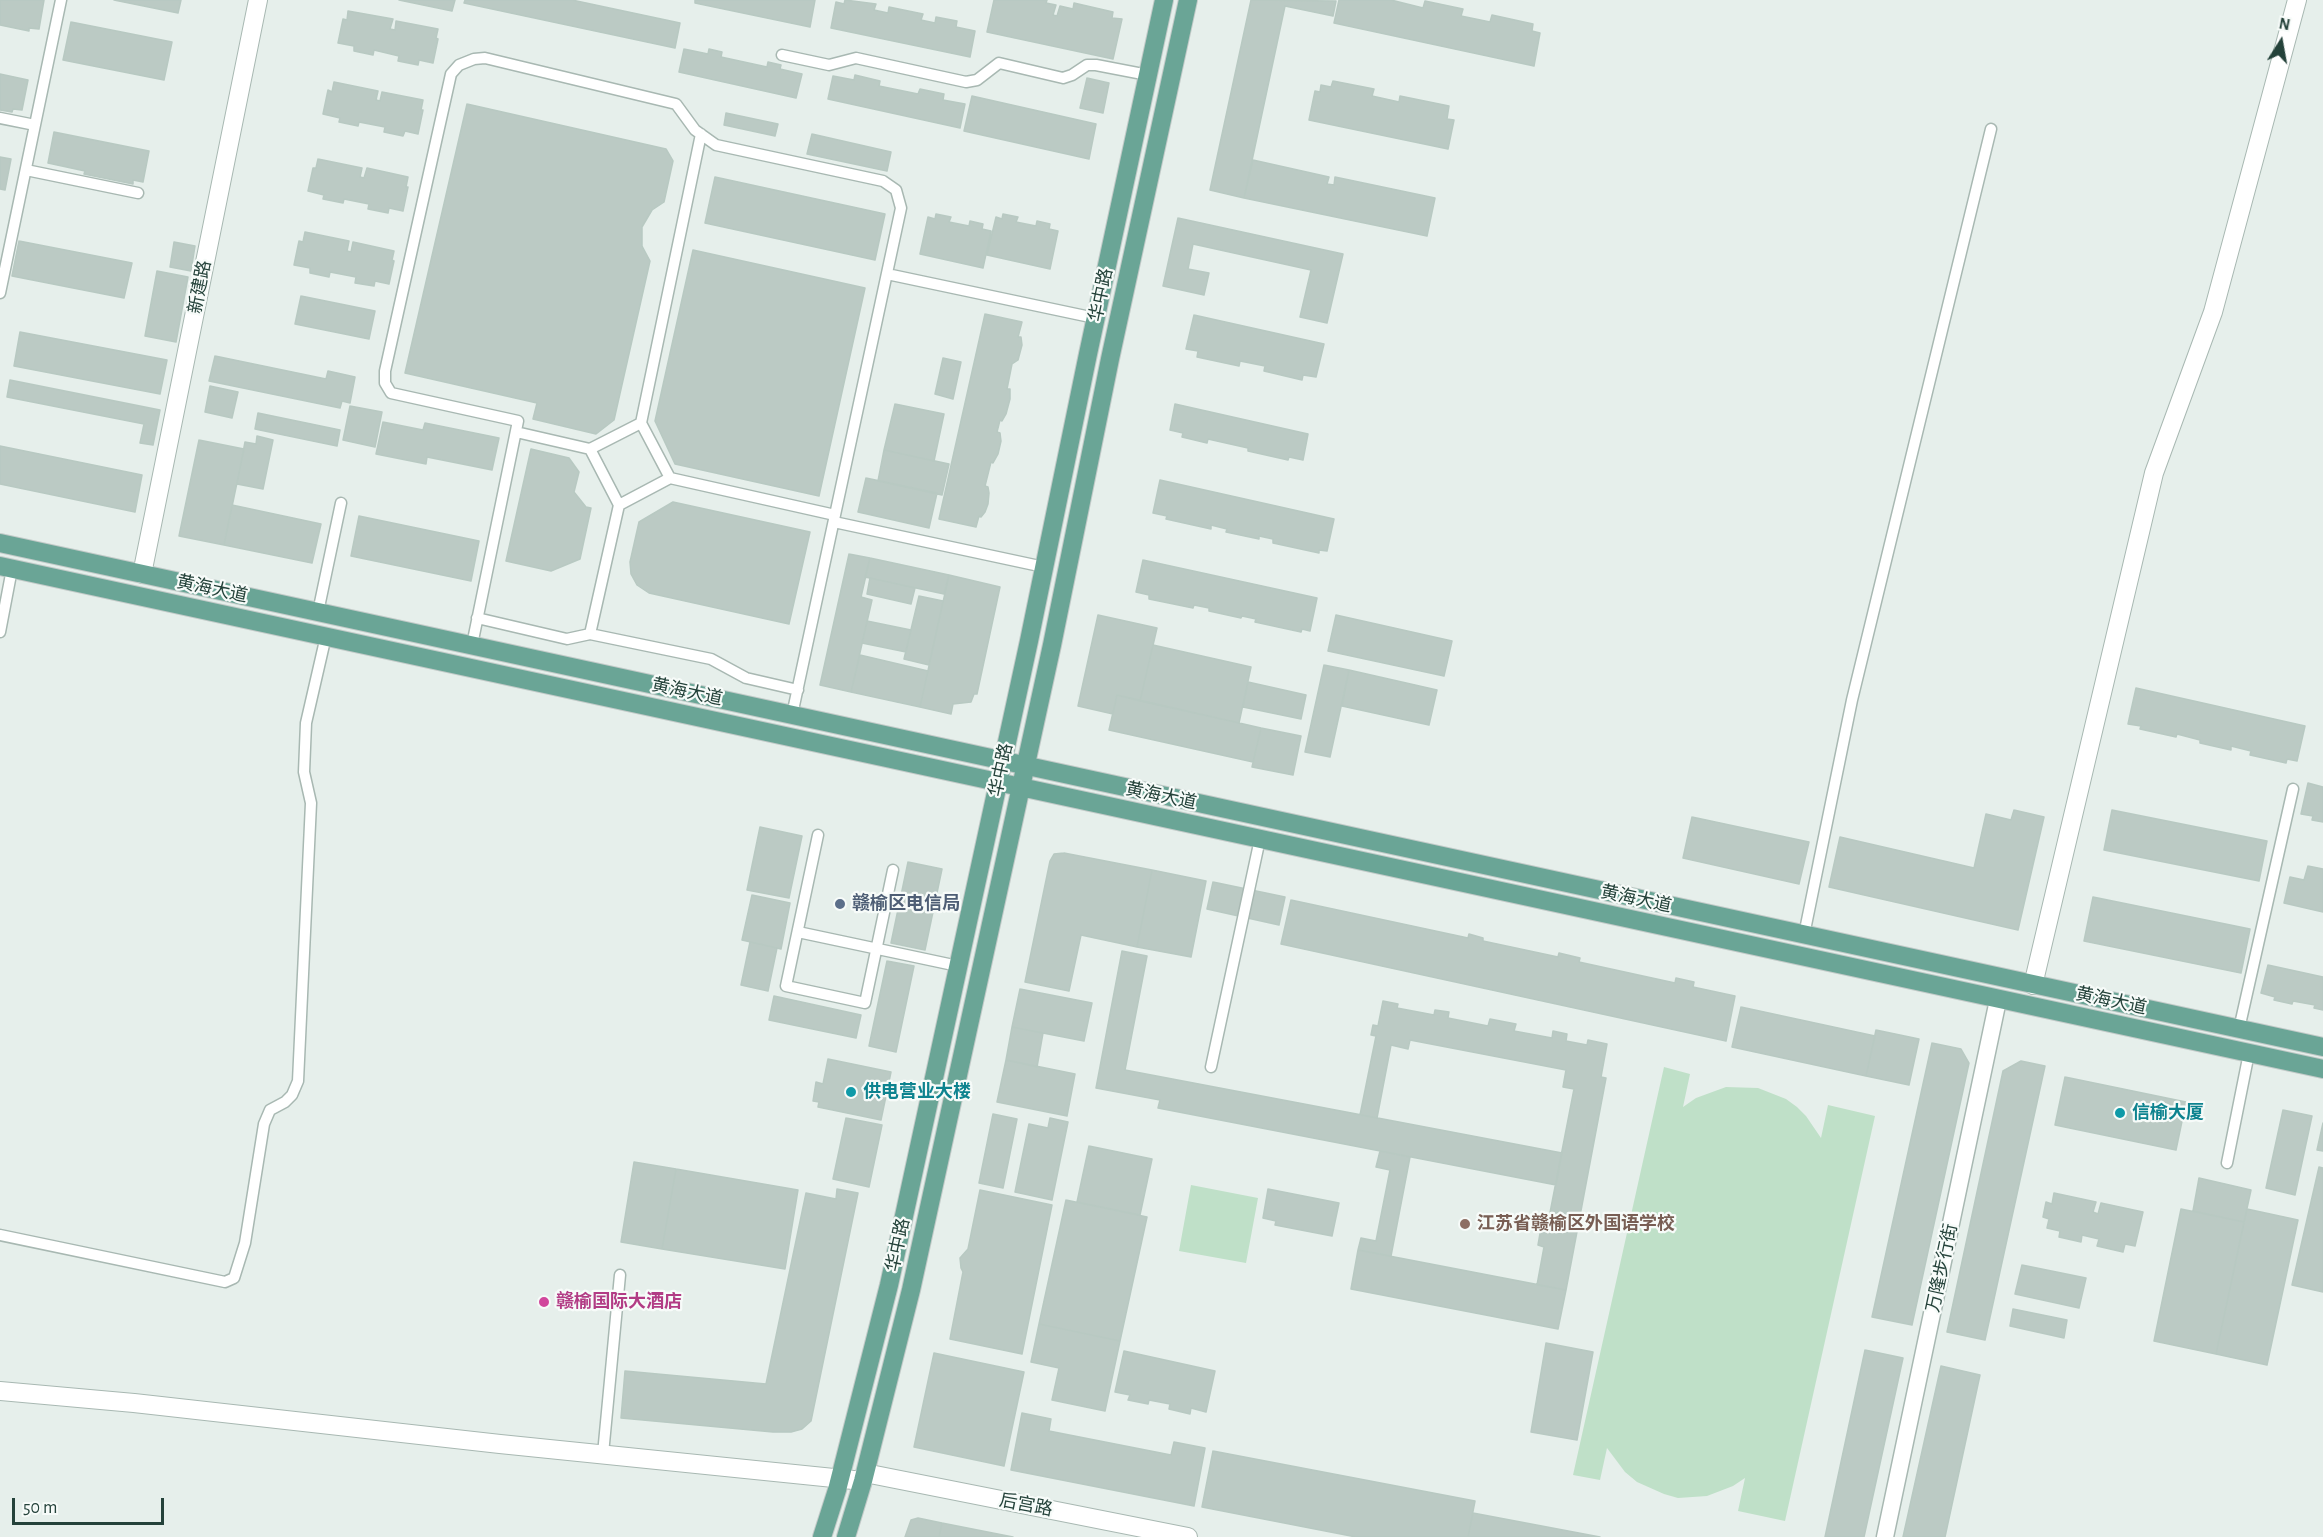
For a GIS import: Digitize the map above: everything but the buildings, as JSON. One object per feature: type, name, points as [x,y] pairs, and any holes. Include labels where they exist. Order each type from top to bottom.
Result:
[{"type":"main road","name":"华中路","points":[[822,1537],[840,1479],[889,1285],[1003,761],[1164,0]]},
{"type":"main road","name":"华中路","points":[[846,1537],[864,1477],[911,1290],[1021,787],[1188,0]]},
{"type":"main road","name":"黄海大道","points":[[0,543],[2323,1047]]},
{"type":"main road","name":"黄海大道","points":[[6,567],[2323,1069]]},
{"type":"street","name":"新建路","points":[[142,574],[258,0]]},
{"type":"street","points":[[2033,985],[2154,472],[2213,312],[2297,0]]},
{"type":"street","name":"万隆步行街","points":[[1885,1537],[1998,1000]]},
{"type":"street","name":"后宫路","points":[[0,1391],[134,1403],[840,1479],[864,1477],[1188,1537]]},
{"type":"lane","points":[[0,293],[61,0]]},
{"type":"lane","points":[[782,55],[829,65],[856,58],[966,82],[977,80],[999,63],[1063,78],[1087,65],[1148,75]]},
{"type":"lane","points":[[472,645],[518,421],[391,393],[385,383],[385,371],[451,74],[459,65],[474,58],[485,58],[676,104],[695,130],[716,145],[883,180],[896,190],[901,208],[792,715]]},
{"type":"lane","points":[[0,118],[35,125]]},
{"type":"lane","points":[[1804,935],[1852,700],[1991,129]]},
{"type":"lane","points":[[670,478],[642,423],[701,134]]},
{"type":"lane","points":[[26,170],[138,192]]},
{"type":"lane","points":[[887,274],[1095,318]]},
{"type":"lane","points":[[516,432],[590,449],[642,423]]},
{"type":"lane","points":[[590,449],[619,505],[590,634]]},
{"type":"lane","points":[[619,505],[670,478],[1044,567]]},
{"type":"lane","points":[[318,612],[341,503]]},
{"type":"lane","points":[[0,632],[6,567]]},
{"type":"lane","points":[[477,618],[567,639],[590,634],[711,659],[746,678],[798,690]]},
{"type":"lane","points":[[0,1235],[225,1282],[234,1278],[245,1243],[264,1124],[270,1110],[285,1102],[292,1095],[298,1081],[311,804],[304,772],[306,723],[326,636]]},
{"type":"lane","points":[[2239,1029],[2293,789]]},
{"type":"lane","points":[[818,835],[786,986],[865,1003],[893,870]]},
{"type":"lane","points":[[1211,1067],[1260,839]]},
{"type":"lane","points":[[798,932],[958,966]]},
{"type":"lane","points":[[2226,1163],[2250,1053]]},
{"type":"lane","points":[[603,1454],[620,1275]]},
{"type":"green space","points":[[1664,1067],[1690,1074],[1683,1107],[1696,1098],[1726,1087],[1758,1088],[1786,1099],[1797,1107],[1821,1138],[1828,1105],[1875,1116],[1785,1521],[1738,1511],[1745,1478],[1733,1486],[1707,1496],[1678,1498],[1637,1482],[1625,1472],[1607,1448],[1600,1480],[1573,1475]]},
{"type":"green space","points":[[1191,1185],[1258,1198],[1246,1263],[1179,1251]]},
{"type":"place","name":"赣榆区电信局","points":[[840,904]]},
{"type":"place","name":"供电营业大楼","points":[[851,1092]]},
{"type":"place","name":"信榆大厦","points":[[2120,1113]]},
{"type":"place","name":"江苏省赣榆区外国语学校","points":[[1465,1224]]},
{"type":"place","name":"赣榆国际大酒店","points":[[544,1302]]}]
